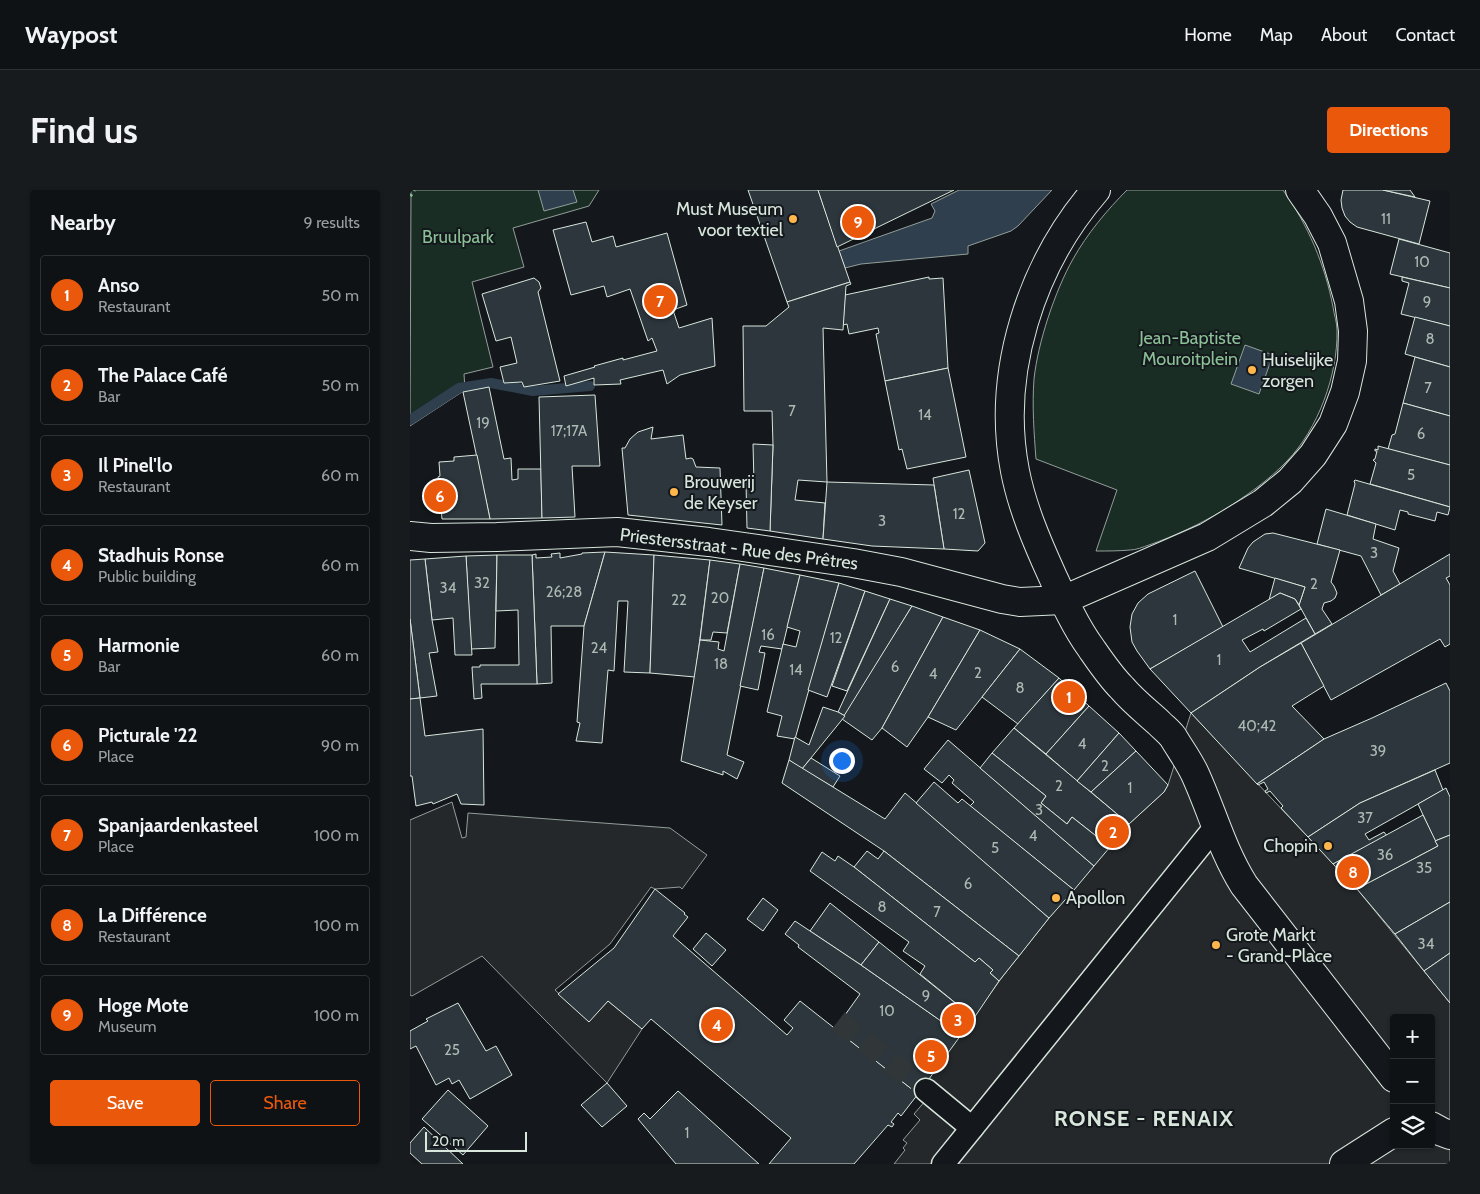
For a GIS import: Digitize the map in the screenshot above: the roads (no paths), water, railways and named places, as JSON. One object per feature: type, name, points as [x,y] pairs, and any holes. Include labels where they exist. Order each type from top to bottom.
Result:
[{"type":"street","points":[[1096,190],[1082,206],[1046,263],[1025,320],[1013,371],[1010,411],[1011,446],[1015,472],[1026,513],[1040,550],[1063,600],[1090,646],[1122,688],[1171,735],[1194,773],[1232,866],[1244,886],[1390,1073]]},
{"type":"street","points":[[1063,600],[1207,537],[1263,503],[1290,481],[1313,455],[1333,424],[1345,392],[1352,361],[1353,331],[1350,301],[1332,243],[1318,216],[1300,190]]},
{"type":"street","name":"Priestersstraat - Rue des Prêtres","points":[[410,536],[431,538],[497,537],[617,532],[709,542],[853,563],[901,572],[1020,602],[1063,600]]},
{"type":"street","points":[[943,1164],[1216,826]]},
{"type":"street","points":[[926,1090],[972,1128]]},
{"type":"street","points":[[1435,1128],[1450,1135]]},
{"type":"street","points":[[1344,1164],[1390,1135]]},
{"type":"water","points":[[538,190],[573,190],[577,202],[544,211]]},
{"type":"water","points":[[959,190],[1052,190],[1018,226],[1011,231],[968,246],[968,254],[861,264],[845,268],[839,251],[932,218],[935,211],[931,204]]},
{"type":"water","points":[[1245,345],[1273,355],[1259,394],[1231,384]]},
{"type":"waterway","points":[[410,420],[459,388],[491,383],[533,391],[590,386]]},
{"type":"tunnel","points":[[838,1021],[926,1090]]},
{"type":"place","name":"Must Museum voor textiel","points":[[793,219]]},
{"type":"place","name":"Hoge Mote","points":[[858,222]]},
{"type":"place","name":"Spanjaardenkasteel","points":[[660,301]]},
{"type":"place","name":"Huiselijke zorgen","points":[[1252,370]]},
{"type":"place","name":"Brouwerij de Keyser","points":[[674,492]]},
{"type":"place","name":"Picturale '22","points":[[440,496]]},
{"type":"place","name":"Anso","points":[[1069,697]]},
{"type":"place","name":"The Palace Café","points":[[1113,832]]},
{"type":"place","name":"Chopin","points":[[1328,846]]},
{"type":"place","name":"La Différence","points":[[1353,872]]},
{"type":"place","name":"Apollon","points":[[1056,898]]},
{"type":"place","name":"Grote Markt - Grand-Place","points":[[1216,945]]},
{"type":"place","name":"Il Pinel'lo","points":[[958,1020]]},
{"type":"place","name":"Stadhuis Ronse","points":[[717,1025]]},
{"type":"place","name":"Harmonie","points":[[931,1056]]},
{"type":"district","name":"RONSE - RENAIX","points":[[1144,1118]]},
{"type":"park label","name":"Bruulpark","points":[[458,237]]},
{"type":"park label","name":"Jean-Baptiste Mouroitplein","points":[[1190,348]]}]
